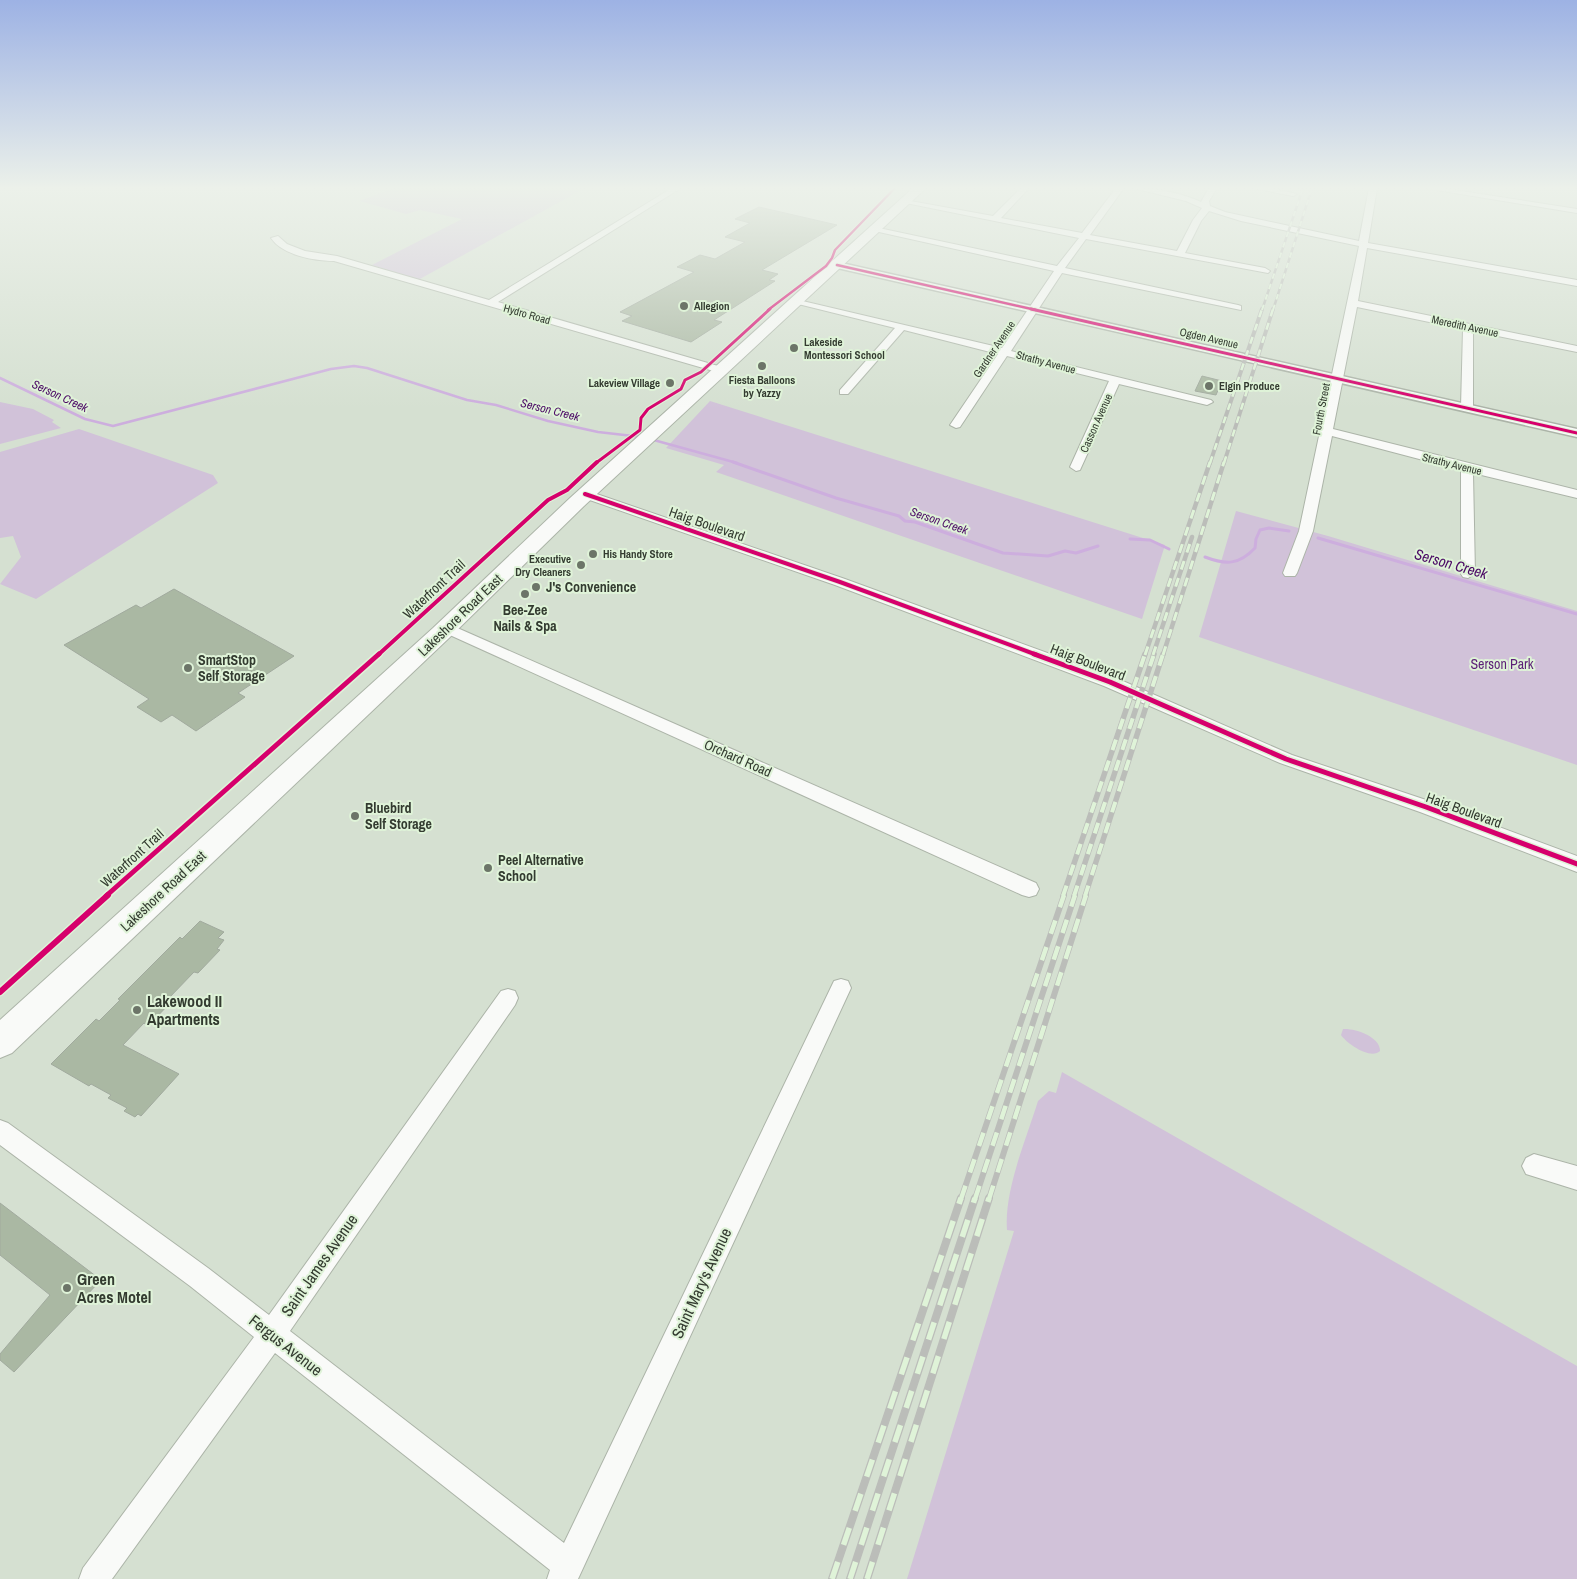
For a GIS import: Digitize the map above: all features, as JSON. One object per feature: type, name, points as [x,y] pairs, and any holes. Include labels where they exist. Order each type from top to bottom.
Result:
[{"type":"main road","name":"Lakeshore Road East","points":[[0,1042],[446,628],[585,494],[841,262]]},
{"type":"street","name":"Hydro Road","points":[[347,262],[721,370]]},
{"type":"street","points":[[490,303],[557,262]]},
{"type":"street","points":[[1021,262],[1238,308]]},
{"type":"street","name":"Gardner Avenue","points":[[956,425],[1065,262]]},
{"type":"street","points":[[1218,262],[1265,271]]},
{"type":"street","name":"Fourth Street","points":[[1290,573],[1306,531],[1360,262]]},
{"type":"street","points":[[1460,262],[1577,283]]},
{"type":"street","name":"Ogden Avenue","points":[[837,265],[1577,432]]},
{"type":"street","name":"Strathy Avenue","points":[[797,302],[1207,402]]},
{"type":"street","name":"Meredith Avenue","points":[[1353,303],[1577,349]]},
{"type":"street","points":[[844,392],[902,327]]},
{"type":"street","points":[[1467,407],[1468,327]]},
{"type":"street","name":"Casson Avenue","points":[[1076,467],[1115,380]]},
{"type":"street","name":"Strathy Avenue","points":[[1327,431],[1467,468],[1577,494]]},
{"type":"street","points":[[1467,468],[1468,574]]},
{"type":"street","name":"Haig Boulevard","points":[[585,494],[840,582],[1110,682],[1286,759],[1577,864]]},
{"type":"street","name":"Orchard Road","points":[[446,628],[1029,889]]},
{"type":"street","name":"Saint Mary's Avenue","points":[[565,1572],[841,988]]},
{"type":"street","name":"Saint James Avenue","points":[[94,1579],[271,1334],[508,998]]},
{"type":"street","name":"Fergus Avenue","points":[[0,1131],[200,1277],[565,1572]]},
{"type":"street","points":[[1534,1166],[1577,1178]]},
{"type":"green space","points":[[378,262],[451,262],[418,280],[372,265]]},
{"type":"green space","points":[[710,401],[1165,545],[1142,619],[716,472],[724,465],[666,448]]},
{"type":"green space","points":[[0,402],[33,409],[54,420],[52,422],[61,428],[0,444]]},
{"type":"green space","points":[[79,429],[213,475],[218,483],[36,599],[0,584],[21,557],[13,536],[0,538],[0,452]]},
{"type":"green space","name":"Serson Park","points":[[1236,511],[1328,536],[1577,611],[1577,765],[1199,637]]},
{"type":"green space","points":[[1343,1029],[1366,1034],[1376,1042],[1380,1051],[1371,1054],[1359,1050],[1348,1043],[1341,1035]]},
{"type":"green space","points":[[1062,1072],[1577,1366],[1577,1579],[907,1579],[1014,1231],[1007,1230],[1007,1215],[1012,1182],[1017,1165],[1038,1101],[1049,1091],[1056,1093]]},
{"type":"building","name":"Allegion","points":[[687,262],[776,262],[762,270],[778,274],[769,280],[775,281],[714,320],[722,322],[691,342],[622,321],[632,316],[620,312],[694,272],[677,267]]},
{"type":"building","name":"Elgin Produce","points":[[1202,376],[1222,381],[1216,395],[1195,391]]},
{"type":"building","name":"SmartStop Self Storage","points":[[174,589],[294,656],[238,693],[245,697],[196,731],[172,715],[161,722],[137,707],[149,699],[64,645],[136,605],[141,608]]},
{"type":"building","name":"Lakewood II Apartments","points":[[200,921],[224,932],[218,938],[224,940],[217,949],[220,950],[198,973],[194,972],[169,998],[173,1000],[148,1026],[144,1023],[123,1045],[179,1074],[141,1116],[138,1114],[135,1117],[124,1111],[127,1108],[108,1098],[111,1095],[91,1084],[89,1086],[51,1064],[96,1019],[99,1021],[120,1000],[118,999],[180,937],[182,939]]},
{"type":"building","name":"Green Acres Motel","points":[[0,1203],[101,1280],[14,1372],[0,1360],[0,1354],[50,1295],[0,1255]]},
{"type":"waterway","name":"Serson Creek","points":[[0,378],[85,419],[113,426],[331,369],[354,366],[367,368],[467,400],[496,405],[548,421],[598,432],[642,437]]},
{"type":"waterway","name":"Serson Creek","points":[[650,439],[737,463]]},
{"type":"waterway","name":"Serson Creek","points":[[733,462],[836,498],[899,516],[905,521],[915,522],[1003,553],[1048,556],[1065,551],[1076,553],[1098,546]]},
{"type":"waterway","name":"Serson Creek","points":[[1205,557],[1232,562],[1243,558],[1255,548],[1260,530],[1269,528],[1289,531]]},
{"type":"waterway","name":"Serson Creek","points":[[1318,538],[1577,614]]},
{"type":"waterway","name":"Serson Creek","points":[[1130,539],[1150,540],[1169,549]]},
{"type":"railway","points":[[1262,310],[1278,262]]},
{"type":"railway","points":[[1273,310],[1288,262]]},
{"type":"railway","points":[[1210,463],[1262,309]]},
{"type":"railway","points":[[1224,463],[1273,309]]},
{"type":"railway","points":[[1145,655],[1210,462]]},
{"type":"railway","points":[[1163,655],[1224,462]]},
{"type":"railway","points":[[1153,655],[1192,537]]},
{"type":"railway","points":[[1063,896],[1145,654]]},
{"type":"railway","points":[[1074,896],[1154,654]]},
{"type":"railway","points":[[1085,896],[1163,654]]},
{"type":"railway","points":[[961,1199],[1064,895]]},
{"type":"railway","points":[[975,1199],[1075,895]]},
{"type":"railway","points":[[989,1199],[1086,895]]},
{"type":"railway","points":[[832,1579],[961,1198]]},
{"type":"railway","points":[[850,1579],[975,1198]]},
{"type":"railway","points":[[867,1579],[989,1198]]},
{"type":"cycle path","name":"Waterfront Trail","points":[[0,992],[233,782],[421,617],[447,590],[548,500],[567,490],[589,468],[640,430],[641,418],[648,409],[681,389],[685,380],[701,372],[754,323],[829,262]]},
{"type":"cycle path","points":[[837,265],[1577,433]]},
{"type":"cycle path","points":[[585,494],[840,582],[1110,682],[1286,759],[1426,807],[1577,864]]},
{"type":"place","name":"Allegion","points":[[684,306]]},
{"type":"place","name":"Lakeside Montessori School","points":[[794,348]]},
{"type":"place","name":"Fiesta Balloons by Yazzy","points":[[762,366]]},
{"type":"place","name":"Lakeview Village","points":[[670,383]]},
{"type":"place","name":"Elgin Produce","points":[[1209,386]]},
{"type":"place","name":"His Handy Store","points":[[593,554]]},
{"type":"place","name":"Executive Dry Cleaners","points":[[581,565]]},
{"type":"place","name":"J's Convenience","points":[[536,587]]},
{"type":"place","name":"Bee-Zee Nails & Spa","points":[[525,594]]},
{"type":"place","name":"SmartStop Self Storage","points":[[188,668]]},
{"type":"place","name":"Bluebird Self Storage","points":[[355,816]]},
{"type":"place","name":"Peel Alternative School","points":[[488,868]]},
{"type":"place","name":"Lakewood II Apartments","points":[[137,1010]]},
{"type":"place","name":"Green Acres Motel","points":[[67,1288]]}]
